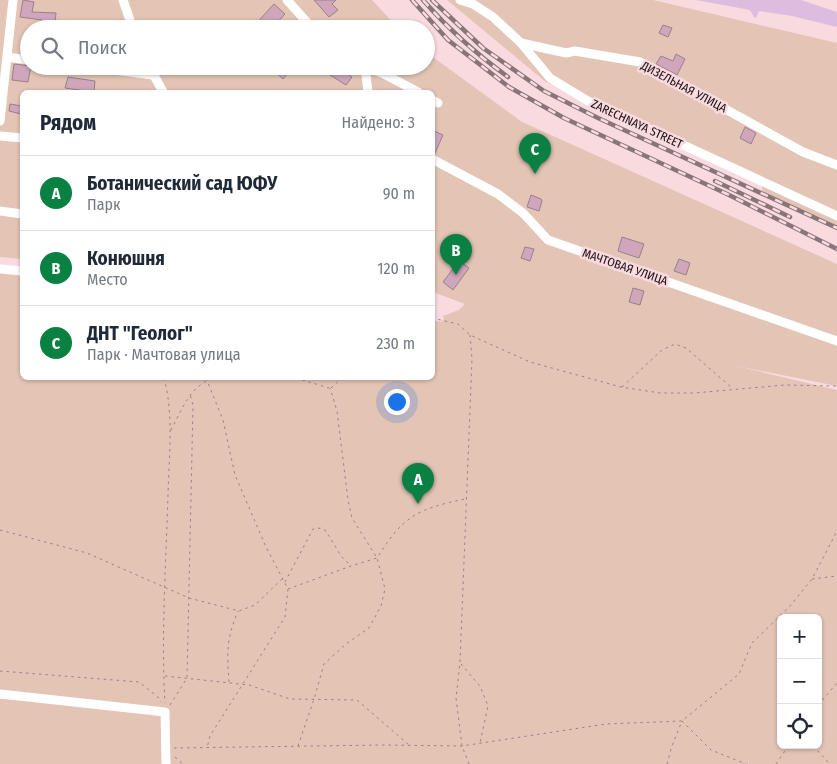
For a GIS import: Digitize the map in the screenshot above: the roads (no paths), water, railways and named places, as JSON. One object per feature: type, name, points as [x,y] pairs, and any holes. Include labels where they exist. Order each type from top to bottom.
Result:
[{"type":"street","points":[[0,121],[13,0]]},
{"type":"street","points":[[123,0],[130,20]]},
{"type":"street","points":[[286,0],[305,20]]},
{"type":"street","name":"ZARECHNAYA STREET","points":[[460,0],[473,4],[492,17],[521,43],[550,78],[588,102],[837,216]]},
{"type":"street","name":"ДИЗЕЛЬНАЯ УЛИЦА","points":[[521,43],[566,53],[575,51],[640,62],[803,152],[837,165]]},
{"type":"street","points":[[7,57],[20,59]]},
{"type":"street","points":[[154,75],[162,90]]},
{"type":"street","points":[[366,75],[368,90]]},
{"type":"street","points":[[386,75],[414,90]]},
{"type":"street","points":[[0,136],[20,138]]},
{"type":"street","name":"МАЧТОВАЯ УЛИЦА","points":[[435,160],[498,194],[523,213],[548,240],[837,341]]},
{"type":"street","points":[[0,211],[20,214]]},
{"type":"street","points":[[0,269],[20,271]]},
{"type":"street","points":[[0,694],[165,712],[166,764]]},
{"type":"railway","points":[[412,0],[430,20]]},
{"type":"railway","points":[[423,0],[463,41],[508,77]]},
{"type":"railway","points":[[432,0],[483,48],[544,91],[598,118],[837,228]]},
{"type":"railway","points":[[435,26],[448,40],[509,87],[564,118],[727,194],[837,249]]},
{"type":"railway","points":[[715,181],[790,217]]},
{"type":"place","name":"ДНТ \"Геолог\"","points":[[535,174]]},
{"type":"place","name":"Конюшня","points":[[456,275]]},
{"type":"place","name":"Ботанический сад ЮФУ","points":[[418,504]]}]
